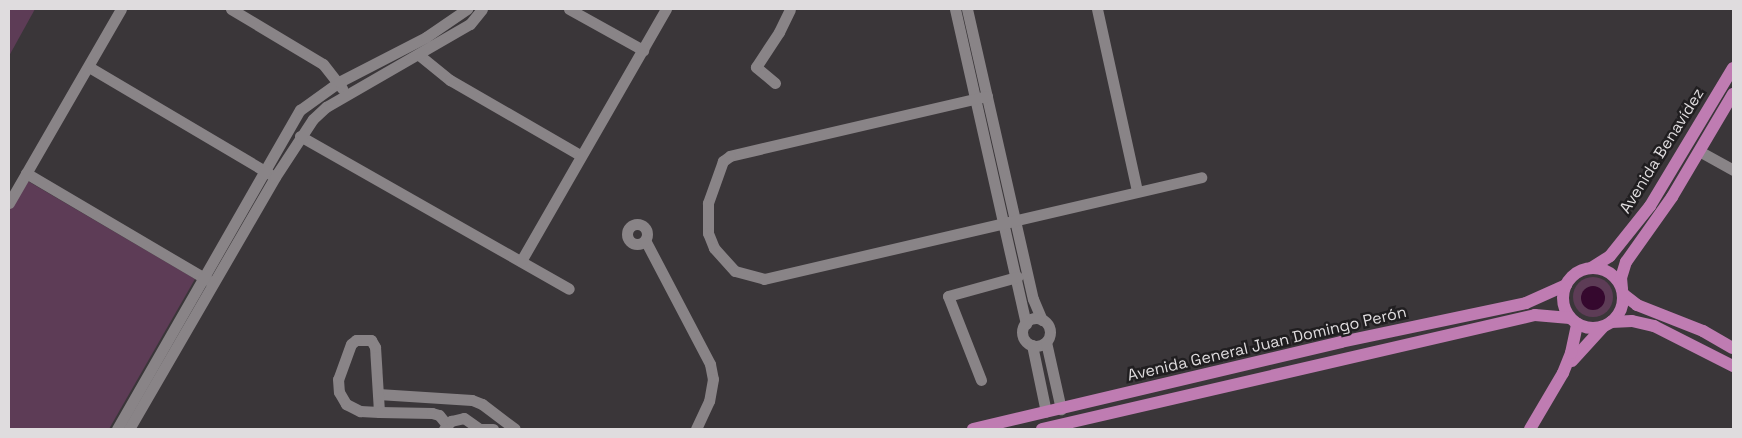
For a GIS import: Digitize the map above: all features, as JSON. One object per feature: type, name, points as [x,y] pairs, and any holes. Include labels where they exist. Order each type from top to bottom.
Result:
[{"type":"main road","name":"Avenida Benavídez","points":[[1591,268],[1610,256],[1650,206],[1733,68]]},
{"type":"main road","name":"Avenida Benavídez","points":[[1622,291],[1621,278],[1626,262],[1699,151],[1733,94]]},
{"type":"main road","points":[[1563,373],[1571,353],[1573,321],[1563,302],[1566,285],[1576,273],[1591,268],[1610,273],[1622,291],[1637,305],[1703,331],[1733,348]]},
{"type":"main road","name":"Avenida General Juan Domingo Perón","points":[[973,429],[1341,342],[1526,303],[1566,285]]},
{"type":"main road","points":[[1530,429],[1563,373],[1590,338],[1607,325],[1621,310],[1622,291]]},
{"type":"main road","name":"Avenida General Juan Domingo Perón","points":[[1042,429],[1535,315],[1573,321]]},
{"type":"main road","points":[[1573,321],[1589,328],[1632,321],[1654,326],[1733,366]]},
{"type":"street","points":[[9,203],[122,9]]},
{"type":"street","points":[[231,9],[323,64],[339,82],[345,96]]},
{"type":"street","points":[[129,429],[300,136],[326,107],[470,24],[482,9]]},
{"type":"street","points":[[569,9],[643,50]]},
{"type":"street","points":[[521,261],[580,155],[666,9]]},
{"type":"street","points":[[775,83],[756,67],[779,32],[790,9]]},
{"type":"street","points":[[955,9],[981,97],[1010,221],[1033,299],[1042,320],[1050,330],[1046,342],[1061,409]]},
{"type":"street","points":[[967,9],[981,97]]},
{"type":"street","points":[[1097,9],[1137,191]]},
{"type":"street","points":[[117,429],[202,277],[300,110],[339,82],[463,10],[470,24]]},
{"type":"street","points":[[419,55],[450,80],[580,155]]},
{"type":"street","points":[[89,67],[275,178]]},
{"type":"street","points":[[981,97],[730,156],[723,161],[708,203],[708,233],[714,248],[735,271],[764,279],[1201,177]]},
{"type":"street","points":[[300,136],[569,289]]},
{"type":"street","points":[[1699,151],[1733,170]]},
{"type":"street","points":[[26,173],[214,284]]},
{"type":"street","points":[[1010,221],[1017,277],[1026,324],[1024,337],[1032,345],[1046,412]]},
{"type":"street","points":[[645,240],[710,364],[713,379],[709,401],[696,429]]},
{"type":"street","points":[[981,380],[948,296],[1017,277]]},
{"type":"street","points":[[1026,324],[1033,319],[1042,320]]},
{"type":"street","points":[[379,412],[375,347],[372,340],[356,340],[351,344],[342,364],[338,392],[346,404],[360,410],[379,412],[432,412],[439,415],[446,427],[464,418],[472,400]]},
{"type":"street","points":[[1032,345],[1046,342]]},
{"type":"street","points":[[378,394],[472,400],[482,404],[516,429]]},
{"type":"street","points":[[464,418],[480,429],[493,429]]},
{"type":"shaded area","points":[[9,9],[35,9],[9,56]]},
{"type":"shaded area","points":[[26,180],[195,279],[109,429],[9,429],[9,210]]},
{"type":"shaded area","points":[[1597,277],[1604,280],[1610,286],[1613,297],[1612,305],[1604,314],[1597,317],[1589,317],[1582,314],[1574,305],[1573,293],[1576,286],[1585,278]]},
{"type":"shaded area","points":[[1593,286],[1601,290],[1605,298],[1601,306],[1593,310],[1585,306],[1581,298],[1585,290]]}]
